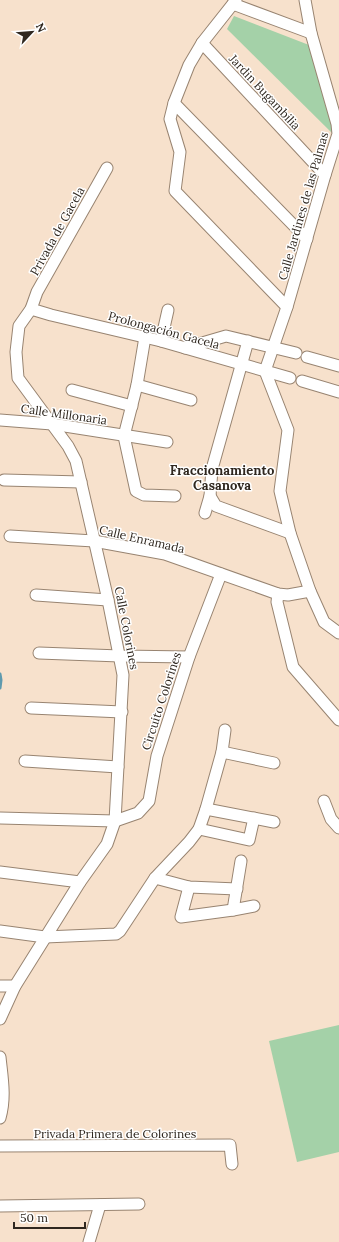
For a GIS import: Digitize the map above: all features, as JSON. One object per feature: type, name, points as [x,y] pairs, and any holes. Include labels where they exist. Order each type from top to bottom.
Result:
[{"type":"street","name":"Calle Jardines de las Palmas","points":[[265,371],[287,307],[338,134],[337,124],[311,33],[305,0]]},
{"type":"street","points":[[287,307],[175,191],[180,152],[170,119],[174,103],[189,65],[202,43],[235,2],[311,33]]},
{"type":"street","name":"Jardin Bugambilia","points":[[202,43],[325,175]]},
{"type":"street","points":[[174,103],[307,239]]},
{"type":"street","name":"Privada de Gacela","points":[[32,309],[37,292],[107,168]]},
{"type":"street","name":"Prolongación Gacela","points":[[32,309],[51,315],[161,341],[290,378]]},
{"type":"street","name":"Calle Colorines","points":[[0,1019],[15,986],[80,882],[107,844],[115,821],[124,676],[82,482],[76,461],[68,446],[18,378],[16,352],[19,326],[32,309]]},
{"type":"street","points":[[161,341],[168,310]]},
{"type":"street","points":[[185,348],[226,336],[274,347],[296,354]]},
{"type":"street","points":[[145,337],[137,386],[124,436],[136,491],[144,495],[175,496]]},
{"type":"street","points":[[205,513],[210,496],[212,469],[248,341]]},
{"type":"street","points":[[307,357],[339,366]]},
{"type":"street","points":[[265,371],[288,430],[280,491],[290,533],[310,591],[324,622],[338,631]]},
{"type":"street","points":[[302,381],[339,392]]},
{"type":"street","points":[[137,386],[191,400]]},
{"type":"street","points":[[72,390],[132,406]]},
{"type":"street","name":"Calle Millonaria","points":[[0,420],[52,424],[167,442]]},
{"type":"street","points":[[4,480],[82,482]]},
{"type":"street","points":[[210,496],[216,506],[290,533]]},
{"type":"street","name":"Calle Enramada","points":[[10,536],[94,541],[165,554],[278,594],[288,595],[310,591]]},
{"type":"street","name":"Circuito Colorines","points":[[115,821],[138,813],[149,802],[157,756],[189,657],[221,574]]},
{"type":"street","points":[[278,594],[277,602],[293,667],[339,720]]},
{"type":"street","points":[[36,595],[108,600]]},
{"type":"street","points":[[39,653],[189,657]]},
{"type":"street","points":[[30,708],[122,712]]},
{"type":"street","points":[[0,931],[45,938],[116,934],[120,932],[155,878],[189,842],[199,829],[222,752],[225,730]]},
{"type":"street","points":[[222,752],[274,762]]},
{"type":"street","points":[[25,761],[118,767]]},
{"type":"street","points":[[324,801],[332,819],[339,828]]},
{"type":"street","points":[[206,809],[274,822]]},
{"type":"street","points":[[0,818],[115,821]]},
{"type":"street","points":[[199,829],[249,840],[254,818]]},
{"type":"street","points":[[233,910],[241,861]]},
{"type":"street","points":[[0,872],[80,882]]},
{"type":"street","points":[[155,878],[189,887],[237,889]]},
{"type":"street","points":[[189,887],[181,917],[254,906]]},
{"type":"street","points":[[0,986],[15,986]]},
{"type":"street","points":[[0,1057],[4,1088],[3,1108],[0,1118]]},
{"type":"street","name":"Privada Primera de Colorines","points":[[0,1146],[230,1145],[232,1164]]},
{"type":"street","points":[[0,1206],[139,1204]]},
{"type":"street","points":[[89,1242],[100,1205]]},
{"type":"green space","points":[[234,16],[309,45],[334,135],[227,29]]},
{"type":"green space","points":[[339,1025],[339,1152],[297,1162],[269,1041]]},
{"type":"waterway","points":[[0,674],[0,688]]},
{"type":"district","name":"Fraccionamiento Casanova","points":[[222,478]]}]
